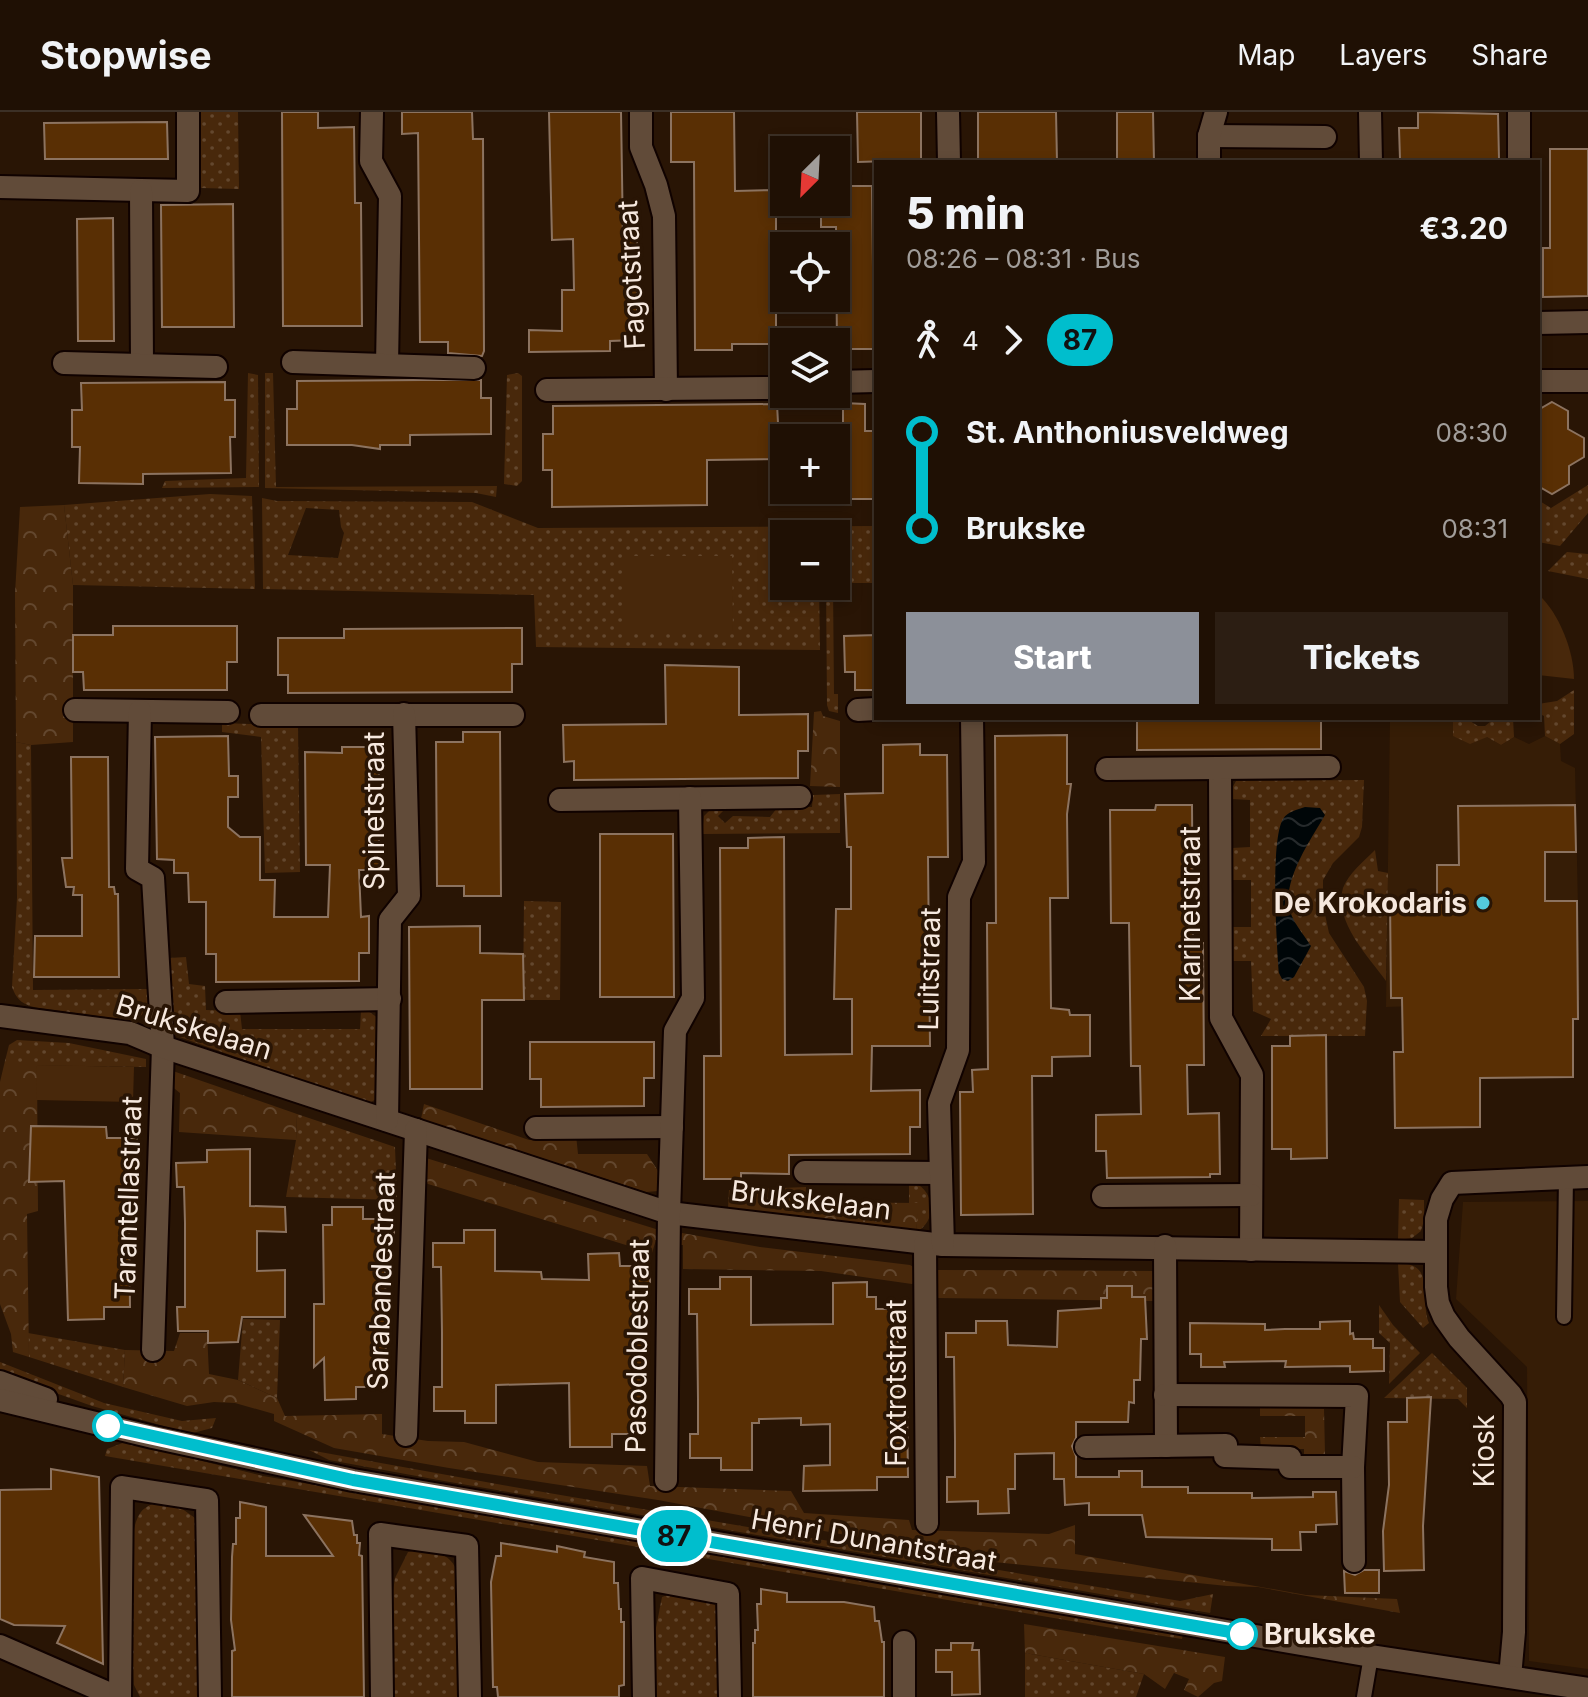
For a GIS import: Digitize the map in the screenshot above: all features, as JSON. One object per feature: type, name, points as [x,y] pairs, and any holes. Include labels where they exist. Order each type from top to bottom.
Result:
[{"type":"street","points":[[0,187],[188,191],[188,112]]},
{"type":"street","points":[[372,112],[371,161],[390,196],[387,365]]},
{"type":"street","name":"Fagotstraat","points":[[641,112],[641,147],[664,216],[666,390]]},
{"type":"street","points":[[948,112],[949,160]]},
{"type":"street","points":[[1209,160],[1209,136],[1216,112]]},
{"type":"street","points":[[1370,112],[1371,160]]},
{"type":"street","points":[[1519,112],[1519,160]]},
{"type":"street","points":[[1209,136],[1325,137]]},
{"type":"street","points":[[141,191],[142,364]]},
{"type":"street","points":[[1540,323],[1588,322]]},
{"type":"street","points":[[293,362],[474,368]]},
{"type":"street","points":[[64,363],[216,367]]},
{"type":"street","points":[[850,382],[874,381]]},
{"type":"street","points":[[1540,381],[1588,381]]},
{"type":"street","name":"Fagotstraat","points":[[547,390],[769,388]]},
{"type":"street","points":[[75,710],[228,712]]},
{"type":"street","name":"Tarantellastraat","points":[[140,711],[137,869],[153,878],[163,1047],[153,1350]]},
{"type":"street","name":"Spinetstraat","points":[[387,1120],[390,920],[409,896],[404,714]]},
{"type":"street","name":"Spinetstraat","points":[[261,715],[513,715]]},
{"type":"street","name":"Luitstraat","points":[[934,1244],[941,1173],[939,1103],[958,1050],[959,897],[974,862],[972,720]]},
{"type":"street","points":[[1107,769],[1329,767]]},
{"type":"street","name":"Klarinetstraat","points":[[1220,768],[1221,1018],[1252,1075],[1251,1250]]},
{"type":"street","points":[[560,800],[800,797]]},
{"type":"street","name":"Pasodoblestraat","points":[[666,1480],[675,1031],[693,998],[690,798]]},
{"type":"street","points":[[226,1002],[390,999]]},
{"type":"street","name":"Brukskelaan","points":[[0,1016],[130,1033],[163,1047],[669,1213],[934,1244],[1436,1252]]},
{"type":"street","points":[[536,1128],[672,1127]]},
{"type":"street","name":"Sarabandestraat","points":[[406,1435],[416,1130]]},
{"type":"street","points":[[805,1172],[941,1173]]},
{"type":"street","points":[[1436,1252],[1439,1209],[1445,1191],[1452,1183],[1577,1177]]},
{"type":"street","points":[[1103,1196],[1251,1195]]},
{"type":"street","name":"Foxtrotstraat","points":[[927,1523],[934,1244]]},
{"type":"street","points":[[1165,1246],[1166,1446]]},
{"type":"street","name":"Kiosk","points":[[1436,1252],[1436,1287],[1444,1317],[1515,1402],[1514,1632],[1510,1677]]},
{"type":"street","name":"Henri Dunantstraat","points":[[0,1382],[153,1437]]},
{"type":"street","points":[[1165,1395],[1357,1396],[1353,1467],[1354,1561]]},
{"type":"street","name":"Henri Dunantstraat","points":[[0,1400],[353,1480],[1371,1656],[1588,1689]]},
{"type":"street","points":[[1086,1447],[1226,1445],[1225,1456],[1290,1458],[1290,1467],[1353,1467]]},
{"type":"street","points":[[0,1646],[118,1697],[122,1487],[207,1500],[210,1697]]},
{"type":"street","points":[[382,1697],[380,1534],[467,1546],[470,1697]]},
{"type":"street","points":[[644,1697],[642,1578],[728,1594],[730,1697]]},
{"type":"street","points":[[904,1642],[904,1697]]},
{"type":"lane","points":[[1564,1317],[1577,1177]]},
{"type":"lane","points":[[1364,1697],[1371,1656]]},
{"type":"shaded area","name":"De Krokodaris","points":[[1390,720],[1453,720],[1454,736],[1487,737],[1501,745],[1514,737],[1529,744],[1545,736],[1560,744],[1561,761],[1575,768],[1580,1000],[1386,1007]]},
{"type":"shaded area","points":[[1588,1201],[1588,1669],[1529,1661],[1527,1367],[1456,1299],[1463,1202]]},
{"type":"green space","points":[[198,112],[238,112],[239,189],[201,188]]},
{"type":"green space","points":[[248,373],[258,375],[259,487],[162,488],[165,481],[246,478]]},
{"type":"green space","points":[[265,373],[273,373],[276,487],[497,486],[496,497],[476,493],[265,488]]},
{"type":"green space","points":[[518,373],[522,376],[522,481],[517,486],[504,484],[507,375]]},
{"type":"green space","points":[[1588,485],[1588,513],[1560,546],[1540,542],[1540,501],[1551,508]]},
{"type":"green space","points":[[210,494],[252,496],[255,589],[73,585],[64,505]]},
{"type":"green space","points":[[262,498],[277,501],[472,502],[538,528],[770,527],[770,600],[819,600],[820,650],[536,647],[534,595],[263,589]],"holes":[[[306,508],[339,510],[344,533],[338,558],[288,555]]]},
{"type":"green space","points":[[64,505],[73,585],[73,742],[31,745],[16,742],[15,594],[20,507]]},
{"type":"green space","points":[[850,526],[874,526],[874,583],[850,583]]},
{"type":"green space","points":[[1567,552],[1588,554],[1588,579],[1548,571]]},
{"type":"green space","points":[[626,556],[732,556],[733,633],[626,633]]},
{"type":"green space","points":[[1540,596],[1564,633],[1574,679],[1540,675]]},
{"type":"green space","points":[[826,600],[833,600],[834,694],[838,694],[838,713],[829,711]]},
{"type":"green space","points":[[1574,690],[1574,734],[1560,744],[1545,736],[1544,716],[1540,714],[1540,704],[1557,701]]},
{"type":"green space","points":[[821,711],[823,716],[840,721],[840,787],[810,786],[814,712]]},
{"type":"green space","points":[[1453,720],[1468,720],[1485,726],[1492,720],[1513,720],[1514,737],[1501,745],[1487,737],[1470,744],[1453,736]]},
{"type":"green space","points":[[222,723],[298,726],[300,872],[265,873],[261,737],[222,732]]},
{"type":"green space","points":[[16,742],[31,745],[33,990],[149,989],[147,1011],[139,1017],[128,1020],[38,1008],[22,1002],[14,992]]},
{"type":"green space","points":[[1364,780],[1359,837],[1333,863],[1323,880],[1323,905],[1329,933],[1364,987],[1367,1001],[1365,1036],[1261,1036],[1271,1019],[1253,1011],[1251,961],[1232,961],[1232,927],[1251,927],[1251,880],[1231,880],[1232,848],[1250,847],[1250,800],[1231,799],[1230,792],[1236,781]]},
{"type":"green space","points":[[840,794],[840,833],[702,834],[704,816],[709,811],[725,809],[718,816],[725,823],[733,816],[770,817],[777,808],[812,807],[813,795]]},
{"type":"green space","points":[[1375,850],[1378,871],[1388,873],[1386,981],[1354,938],[1341,900],[1349,877]]},
{"type":"green space","points":[[524,901],[561,902],[560,1000],[523,1000]]},
{"type":"green space","points":[[186,957],[189,984],[205,986],[206,1010],[240,1011],[242,1029],[360,1029],[361,1011],[365,1009],[378,1018],[378,1098],[364,1102],[174,1035],[168,1028],[169,958]]},
{"type":"green space","points":[[17,1040],[69,1043],[146,1059],[146,1067],[4,1065],[9,1045]]},
{"type":"green space","points":[[4,1065],[37,1065],[38,1211],[27,1214],[29,1357],[13,1352],[11,1334],[0,1304],[0,1082]]},
{"type":"green space","points":[[37,1065],[134,1067],[133,1102],[36,1100]]},
{"type":"green space","points":[[170,1070],[297,1114],[296,1140],[179,1132],[180,1093],[165,1081]]},
{"type":"green space","points":[[424,1104],[529,1140],[576,1135],[578,1154],[647,1154],[664,1180],[658,1191],[646,1192],[421,1119]]},
{"type":"green space","points":[[297,1114],[395,1147],[397,1200],[286,1197],[296,1140]]},
{"type":"green space","points":[[426,1158],[659,1230],[652,1253],[428,1184],[422,1179]]},
{"type":"green space","points":[[915,1183],[927,1193],[931,1207],[928,1221],[916,1232],[918,1203],[909,1204],[909,1184]]},
{"type":"green space","points":[[806,1187],[807,1202],[919,1203],[916,1232],[728,1208],[729,1190]]},
{"type":"green space","points":[[1399,1199],[1424,1200],[1421,1231],[1412,1238],[1398,1240]]},
{"type":"green space","points":[[682,1233],[760,1247],[910,1265],[917,1269],[917,1281],[912,1284],[821,1271],[683,1269],[683,1245],[678,1245]]},
{"type":"green space","points":[[1398,1263],[1418,1269],[1422,1276],[1429,1323],[1423,1328],[1400,1302]]},
{"type":"green space","points":[[937,1270],[1154,1271],[1154,1301],[937,1298]]},
{"type":"green space","points":[[1379,1305],[1420,1353],[1389,1384],[1390,1343],[1379,1333]]},
{"type":"green space","points":[[243,1319],[280,1320],[277,1398],[238,1380]]},
{"type":"green space","points":[[28,1333],[125,1350],[123,1387],[29,1357]]},
{"type":"green space","points":[[180,1333],[207,1333],[209,1374],[238,1380],[277,1398],[285,1416],[382,1414],[382,1434],[428,1441],[464,1442],[538,1462],[647,1466],[650,1486],[791,1491],[804,1513],[909,1520],[912,1530],[1049,1534],[1075,1525],[1075,1554],[1306,1595],[1397,1599],[1400,1613],[1258,1587],[985,1561],[658,1500],[334,1448],[274,1421],[274,1414],[235,1403],[187,1406],[123,1387],[125,1350],[174,1351]]},
{"type":"green space","points":[[1432,1353],[1467,1388],[1467,1408],[1458,1399],[1384,1398]]},
{"type":"green space","points":[[0,1362],[104,1403],[182,1421],[216,1418],[212,1428],[193,1433],[171,1428],[92,1406],[0,1373]]},
{"type":"green space","points":[[1260,1405],[1340,1405],[1343,1408],[1324,1409],[1325,1454],[1343,1454],[1344,1459],[1304,1459],[1304,1449],[1261,1449],[1260,1437],[1305,1437],[1305,1416],[1260,1416]]},
{"type":"green space","points":[[125,1442],[263,1476],[1183,1634],[1182,1639],[1118,1629],[105,1456],[107,1449]]},
{"type":"green space","points":[[309,1450],[1180,1601],[1213,1594],[1210,1613],[444,1481],[329,1460]]},
{"type":"green space","points":[[154,1503],[181,1508],[195,1518],[202,1559],[204,1697],[140,1697],[134,1685],[131,1548],[139,1515]]},
{"type":"green space","points":[[422,1549],[447,1557],[460,1579],[465,1697],[392,1697],[390,1611],[395,1578],[408,1552]]},
{"type":"green space","points":[[677,1592],[712,1599],[717,1605],[725,1654],[726,1697],[653,1697],[652,1648],[662,1597]]},
{"type":"green space","points":[[1024,1624],[1225,1657],[1222,1681],[1214,1683],[1198,1697],[1184,1690],[1189,1679],[1174,1673],[1165,1689],[1144,1674],[1025,1653]]},
{"type":"green space","points":[[1025,1653],[1144,1674],[1136,1697],[1025,1697]]},
{"type":"water","points":[[1305,807],[1320,808],[1325,815],[1300,859],[1291,884],[1290,912],[1311,946],[1294,977],[1288,981],[1282,979],[1279,973],[1275,893],[1277,848],[1283,819],[1290,812]]},
{"type":"building","points":[[282,112],[318,112],[318,128],[354,127],[355,203],[361,203],[362,326],[283,326]]},
{"type":"building","points":[[402,112],[472,112],[473,139],[483,139],[482,356],[448,353],[448,342],[420,342],[418,133],[402,134]]},
{"type":"building","points":[[549,112],[621,112],[623,238],[637,238],[637,340],[610,341],[610,351],[529,352],[529,330],[562,331],[562,290],[574,290],[573,239],[552,240]]},
{"type":"building","points":[[671,112],[734,112],[735,191],[770,190],[770,216],[776,216],[776,232],[770,232],[770,312],[776,312],[776,328],[770,328],[770,344],[732,344],[732,350],[695,350],[694,162],[671,162]]},
{"type":"building","points":[[857,112],[921,112],[921,160],[858,162]]},
{"type":"building","points":[[978,112],[1056,112],[1057,160],[978,160]]},
{"type":"building","points":[[1117,112],[1153,112],[1154,160],[1117,160]]},
{"type":"building","points":[[1418,112],[1498,114],[1499,159],[1400,159],[1399,128],[1418,128]]},
{"type":"building","points":[[167,122],[168,159],[45,159],[44,123]]},
{"type":"building","points":[[1550,149],[1588,149],[1588,296],[1543,297],[1543,248],[1550,248]]},
{"type":"building","points":[[850,186],[872,186],[874,349],[850,349],[850,328],[837,328],[837,312],[850,312],[850,232],[836,232],[836,227],[821,227],[821,216],[850,216]]},
{"type":"building","points":[[233,204],[234,327],[162,327],[161,205]]},
{"type":"building","points":[[113,218],[114,341],[78,341],[77,219]]},
{"type":"building","points":[[481,380],[481,398],[491,398],[491,434],[410,435],[410,445],[380,445],[380,449],[352,445],[287,445],[287,409],[297,409],[297,381]]},
{"type":"building","points":[[225,382],[225,400],[235,400],[235,437],[230,437],[231,473],[143,474],[143,484],[79,483],[80,447],[72,447],[72,410],[82,410],[81,383]]},
{"type":"building","points":[[1552,402],[1568,411],[1568,429],[1584,438],[1584,457],[1569,466],[1569,484],[1552,494],[1540,487],[1540,409]]},
{"type":"building","points":[[850,403],[865,404],[865,431],[874,431],[874,499],[850,499],[850,424],[843,424],[843,408],[850,408]]},
{"type":"building","points":[[770,404],[770,408],[777,408],[778,423],[784,424],[770,424],[770,459],[707,460],[707,505],[552,507],[552,470],[543,470],[543,434],[553,434],[553,406]]},
{"type":"building","points":[[113,626],[237,626],[237,662],[227,662],[227,690],[84,690],[83,672],[73,672],[73,635],[113,635]]},
{"type":"building","points":[[522,628],[522,664],[512,664],[512,692],[288,693],[288,675],[278,675],[278,638],[344,638],[344,629]]},
{"type":"building","points":[[874,635],[874,690],[855,690],[855,672],[845,672],[844,636]]},
{"type":"building","points":[[665,665],[739,667],[739,715],[808,714],[808,751],[798,751],[798,778],[574,780],[574,761],[564,762],[563,725],[666,724]]},
{"type":"building","points":[[1137,720],[1321,720],[1321,749],[1137,750]]},
{"type":"building","points":[[463,732],[500,732],[501,896],[464,896],[464,886],[437,886],[436,742],[463,742]]},
{"type":"building","points":[[1067,735],[1067,784],[1071,784],[1067,814],[1068,898],[1050,898],[1051,1008],[1069,1010],[1070,1015],[1090,1015],[1090,1056],[1052,1057],[1052,1076],[1032,1076],[1033,1214],[961,1215],[960,1092],[973,1092],[972,1070],[988,1069],[987,923],[996,923],[995,736]]},
{"type":"building","points":[[228,736],[229,776],[238,776],[238,797],[228,797],[228,827],[240,837],[260,837],[260,880],[275,880],[274,917],[328,917],[330,865],[306,865],[305,752],[342,753],[342,747],[379,747],[379,870],[359,870],[361,917],[369,916],[369,953],[359,953],[359,981],[216,982],[216,954],[206,954],[206,902],[189,902],[188,873],[174,873],[174,860],[157,859],[155,737]]},
{"type":"building","points":[[920,744],[920,755],[947,755],[948,857],[928,857],[930,1046],[872,1046],[871,1091],[920,1090],[920,1127],[910,1127],[910,1154],[789,1155],[789,1174],[741,1173],[741,1179],[704,1179],[704,1056],[721,1056],[720,848],[748,848],[748,838],[784,837],[785,1055],[852,1054],[852,999],[834,999],[836,909],[851,909],[851,847],[847,847],[845,794],[883,793],[883,745]]},
{"type":"building","points":[[71,757],[108,757],[109,887],[114,887],[115,894],[118,894],[119,977],[34,977],[35,936],[82,936],[82,895],[73,895],[74,887],[66,887],[62,858],[72,858]]},
{"type":"building","points":[[1156,805],[1192,805],[1193,943],[1203,943],[1204,1065],[1187,1065],[1188,1114],[1219,1113],[1220,1174],[1210,1174],[1210,1177],[1107,1178],[1106,1151],[1096,1151],[1096,1115],[1141,1114],[1140,1066],[1131,1066],[1129,923],[1111,923],[1110,810],[1155,810]]},
{"type":"building","points":[[1575,805],[1576,852],[1545,852],[1545,901],[1577,901],[1578,1019],[1573,1019],[1573,1077],[1480,1078],[1480,1127],[1395,1128],[1394,1052],[1403,1052],[1402,998],[1391,998],[1390,899],[1437,898],[1437,865],[1459,865],[1458,806]]},
{"type":"building","points":[[600,834],[673,834],[674,997],[600,997]]},
{"type":"building","points":[[480,926],[480,953],[523,954],[524,1000],[482,1000],[482,1089],[410,1089],[409,927]]},
{"type":"building","points":[[1326,1035],[1327,1158],[1291,1159],[1291,1149],[1272,1149],[1272,1046],[1290,1046],[1290,1036]]},
{"type":"building","points":[[530,1042],[654,1042],[654,1078],[644,1078],[644,1106],[541,1107],[541,1079],[530,1079]]},
{"type":"building","points":[[31,1126],[106,1127],[107,1138],[137,1138],[138,1211],[129,1211],[130,1307],[104,1307],[104,1319],[68,1320],[64,1181],[29,1182]]},
{"type":"building","points":[[250,1149],[250,1206],[285,1207],[286,1232],[257,1231],[257,1271],[285,1270],[285,1317],[242,1317],[238,1342],[208,1343],[208,1331],[178,1331],[177,1307],[185,1307],[185,1223],[184,1187],[177,1187],[176,1163],[207,1162],[207,1150]]},
{"type":"building","points":[[332,1207],[363,1207],[363,1219],[394,1219],[394,1243],[385,1243],[386,1387],[356,1387],[356,1399],[325,1400],[324,1358],[314,1367],[314,1304],[324,1304],[323,1225],[332,1225]]},
{"type":"building","points":[[464,1230],[495,1230],[495,1271],[541,1272],[542,1279],[589,1280],[588,1254],[619,1253],[620,1266],[650,1266],[650,1290],[642,1290],[643,1434],[612,1434],[612,1447],[570,1447],[569,1383],[496,1385],[496,1423],[465,1423],[465,1411],[434,1411],[434,1387],[442,1387],[442,1332],[441,1267],[433,1267],[433,1243],[464,1243]]},
{"type":"building","points":[[720,1277],[751,1277],[751,1325],[833,1324],[833,1283],[867,1282],[867,1297],[876,1297],[876,1309],[906,1309],[906,1333],[898,1333],[898,1369],[899,1405],[907,1405],[908,1477],[877,1477],[877,1490],[803,1491],[804,1466],[830,1465],[830,1424],[801,1425],[801,1418],[759,1419],[759,1423],[752,1423],[752,1470],[721,1470],[721,1458],[690,1458],[690,1434],[698,1434],[698,1399],[697,1314],[689,1314],[689,1289],[720,1289]]},
{"type":"building","points":[[1107,1286],[1132,1286],[1132,1297],[1145,1297],[1147,1339],[1141,1339],[1140,1380],[1134,1380],[1134,1403],[1129,1402],[1128,1422],[1076,1422],[1076,1438],[1072,1446],[1076,1456],[1076,1477],[1119,1477],[1119,1471],[1142,1471],[1142,1487],[1188,1487],[1188,1493],[1252,1493],[1252,1498],[1313,1497],[1313,1492],[1336,1492],[1337,1524],[1316,1525],[1316,1532],[1300,1532],[1301,1550],[1272,1550],[1272,1539],[1146,1537],[1142,1515],[1089,1515],[1089,1503],[1065,1505],[1064,1479],[1054,1479],[1054,1453],[1015,1454],[1015,1489],[1008,1489],[1009,1513],[978,1514],[978,1501],[947,1502],[947,1477],[955,1477],[955,1441],[954,1357],[946,1357],[946,1333],[976,1333],[976,1321],[1007,1321],[1008,1345],[1057,1347],[1058,1311],[1101,1308],[1101,1298],[1107,1298]]},
{"type":"building","points":[[1350,1321],[1350,1334],[1353,1333],[1354,1339],[1373,1339],[1373,1348],[1384,1348],[1384,1371],[1350,1372],[1350,1366],[1285,1367],[1286,1361],[1224,1362],[1225,1367],[1201,1367],[1201,1354],[1190,1354],[1190,1323],[1265,1324],[1265,1330],[1320,1329],[1320,1322]]},
{"type":"building","points":[[1431,1397],[1423,1526],[1424,1570],[1384,1571],[1383,1531],[1389,1485],[1388,1422],[1407,1422],[1407,1398]]},
{"type":"building","points":[[51,1469],[99,1477],[103,1664],[57,1643],[65,1626],[14,1625],[0,1619],[0,1490],[51,1489]]},
{"type":"building","points":[[240,1502],[266,1507],[266,1556],[333,1556],[304,1515],[352,1521],[354,1535],[360,1543],[359,1555],[362,1556],[364,1697],[232,1697],[232,1651],[235,1650],[231,1620],[232,1557]]},
{"type":"building","points":[[501,1543],[557,1552],[557,1546],[585,1552],[584,1557],[614,1562],[614,1583],[618,1583],[621,1622],[624,1622],[624,1685],[619,1686],[619,1697],[498,1697],[497,1687],[493,1687],[491,1582],[496,1556],[501,1556]]},
{"type":"building","points":[[1364,1570],[1379,1570],[1379,1593],[1345,1593],[1344,1571],[1355,1575]]},
{"type":"building","points":[[761,1589],[787,1593],[787,1602],[844,1602],[874,1607],[875,1621],[879,1621],[884,1642],[884,1697],[753,1697],[753,1643],[755,1630],[758,1630],[757,1604],[761,1604]]},
{"type":"building","points":[[951,1643],[973,1643],[972,1650],[979,1650],[980,1694],[952,1695],[952,1672],[936,1672],[936,1650],[951,1650]]},
{"type":"bus line","name":"87","points":[[108,1426],[353,1480],[1242,1634]]},
{"type":"place","name":"De Krokodaris","points":[[1483,903]]},
{"type":"place","name":"Brukske","points":[[1242,1634]]}]
